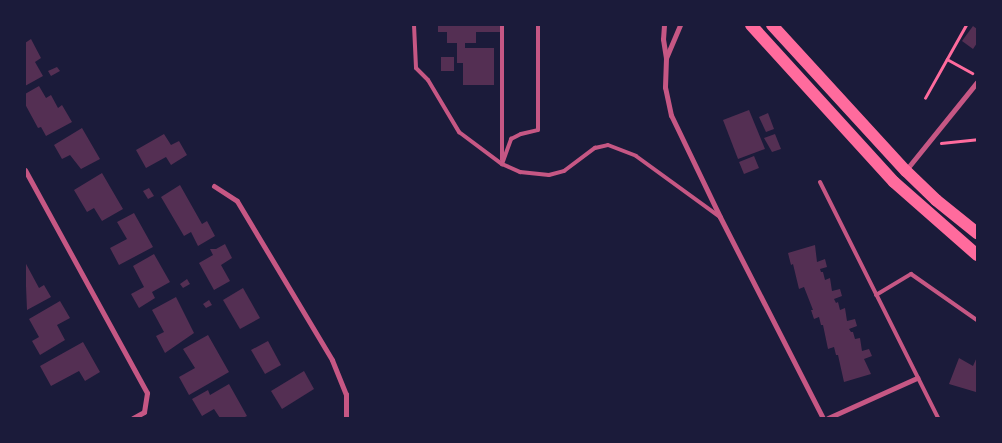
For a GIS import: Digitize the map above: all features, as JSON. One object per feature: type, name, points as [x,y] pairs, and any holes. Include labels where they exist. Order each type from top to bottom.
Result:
[{"type":"main road","points":[[752,25],[894,182],[977,255]]},
{"type":"main road","points":[[772,25],[906,171],[936,200],[977,233]]},
{"type":"street","points":[[664,25],[666,87],[671,115],[720,217],[823,418]]},
{"type":"street","points":[[666,58],[680,25]]},
{"type":"street","points":[[906,171],[977,82]]},
{"type":"street","points":[[25,170],[147,393],[144,412],[133,418]]},
{"type":"street","points":[[214,186],[237,200],[332,360],[346,394],[346,418]]},
{"type":"street","points":[[828,418],[917,378]]},
{"type":"lane","points":[[414,25],[416,68],[428,80],[459,132],[502,164],[520,172],[549,175],[564,171],[595,148],[608,145],[636,156],[720,217]]},
{"type":"lane","points":[[502,25],[502,164]]},
{"type":"lane","points":[[502,164],[511,139],[521,134],[538,130],[538,25]]},
{"type":"lane","points":[[820,182],[938,418]]},
{"type":"lane","points":[[876,295],[911,274],[977,320]]},
{"type":"path","points":[[925,98],[966,25]]},
{"type":"path","points":[[947,59],[977,76]]},
{"type":"path","points":[[926,145],[977,139]]},
{"type":"building","points":[[438,25],[500,25],[500,32],[476,32],[476,43],[465,43],[465,48],[494,48],[494,85],[463,85],[463,63],[457,63],[457,43],[447,43],[447,32],[438,32]]},
{"type":"building","points":[[973,26],[977,29],[977,43],[973,49],[962,41]]},
{"type":"building","points":[[31,39],[41,58],[35,62],[43,76],[25,86],[25,43]]},
{"type":"building","points":[[441,57],[454,57],[454,71],[441,71]]},
{"type":"building","points":[[57,67],[60,71],[51,76],[48,71]]},
{"type":"building","points":[[39,86],[46,98],[51,95],[58,108],[62,105],[72,122],[46,136],[41,127],[38,128],[25,104],[25,94]]},
{"type":"building","points":[[749,110],[765,149],[738,159],[723,120]]},
{"type":"building","points":[[768,113],[774,129],[766,132],[759,117]]},
{"type":"building","points":[[82,128],[100,159],[81,169],[70,155],[62,159],[54,145]]},
{"type":"building","points":[[164,134],[171,145],[179,141],[187,155],[171,165],[166,157],[146,168],[136,150]]},
{"type":"building","points":[[775,134],[781,149],[772,152],[764,138]]},
{"type":"building","points":[[754,156],[759,168],[744,174],[739,162]]},
{"type":"building","points":[[102,173],[123,209],[102,221],[94,208],[87,212],[74,190]]},
{"type":"building","points":[[180,185],[202,224],[207,221],[215,236],[198,246],[191,232],[184,236],[161,197]]},
{"type":"building","points":[[149,188],[154,196],[148,199],[143,191]]},
{"type":"building","points":[[134,213],[153,247],[119,265],[110,248],[127,239],[117,222]]},
{"type":"building","points":[[225,244],[232,258],[221,265],[230,281],[214,290],[199,263],[213,255],[210,249],[216,249]]},
{"type":"building","points":[[815,245],[817,262],[825,259],[827,267],[820,269],[825,280],[830,278],[832,291],[840,289],[842,296],[834,299],[836,303],[838,302],[840,310],[845,308],[847,321],[855,319],[857,326],[849,329],[853,332],[855,339],[860,338],[862,351],[869,349],[872,356],[864,359],[871,374],[844,382],[838,355],[836,355],[834,347],[828,349],[823,325],[821,325],[819,317],[814,319],[811,310],[813,310],[804,287],[799,289],[793,264],[791,265],[788,253]]},
{"type":"building","points":[[154,254],[170,282],[152,292],[155,298],[139,308],[131,294],[144,287],[133,266]]},
{"type":"building","points":[[25,262],[39,288],[44,285],[51,297],[27,310]]},
{"type":"building","points":[[187,279],[190,284],[183,288],[180,284]]},
{"type":"building","points":[[243,288],[260,318],[240,329],[223,300]]},
{"type":"building","points":[[176,297],[194,333],[165,353],[156,336],[164,332],[152,310]]},
{"type":"building","points":[[209,300],[212,305],[206,308],[203,304]]},
{"type":"building","points":[[60,301],[70,318],[57,325],[65,340],[40,355],[32,341],[39,337],[29,319]]},
{"type":"building","points":[[208,335],[229,372],[189,395],[179,377],[195,368],[183,349]]},
{"type":"building","points":[[268,341],[281,365],[265,374],[251,350]]},
{"type":"building","points":[[83,342],[100,372],[85,381],[79,371],[51,386],[40,366]]},
{"type":"building","points":[[977,357],[977,395],[976,392],[949,384],[959,358],[973,366]]},
{"type":"building","points":[[304,371],[314,389],[282,409],[271,391]]},
{"type":"building","points":[[229,384],[247,416],[243,418],[220,418],[214,409],[202,416],[192,399],[208,390],[210,395]]}]
